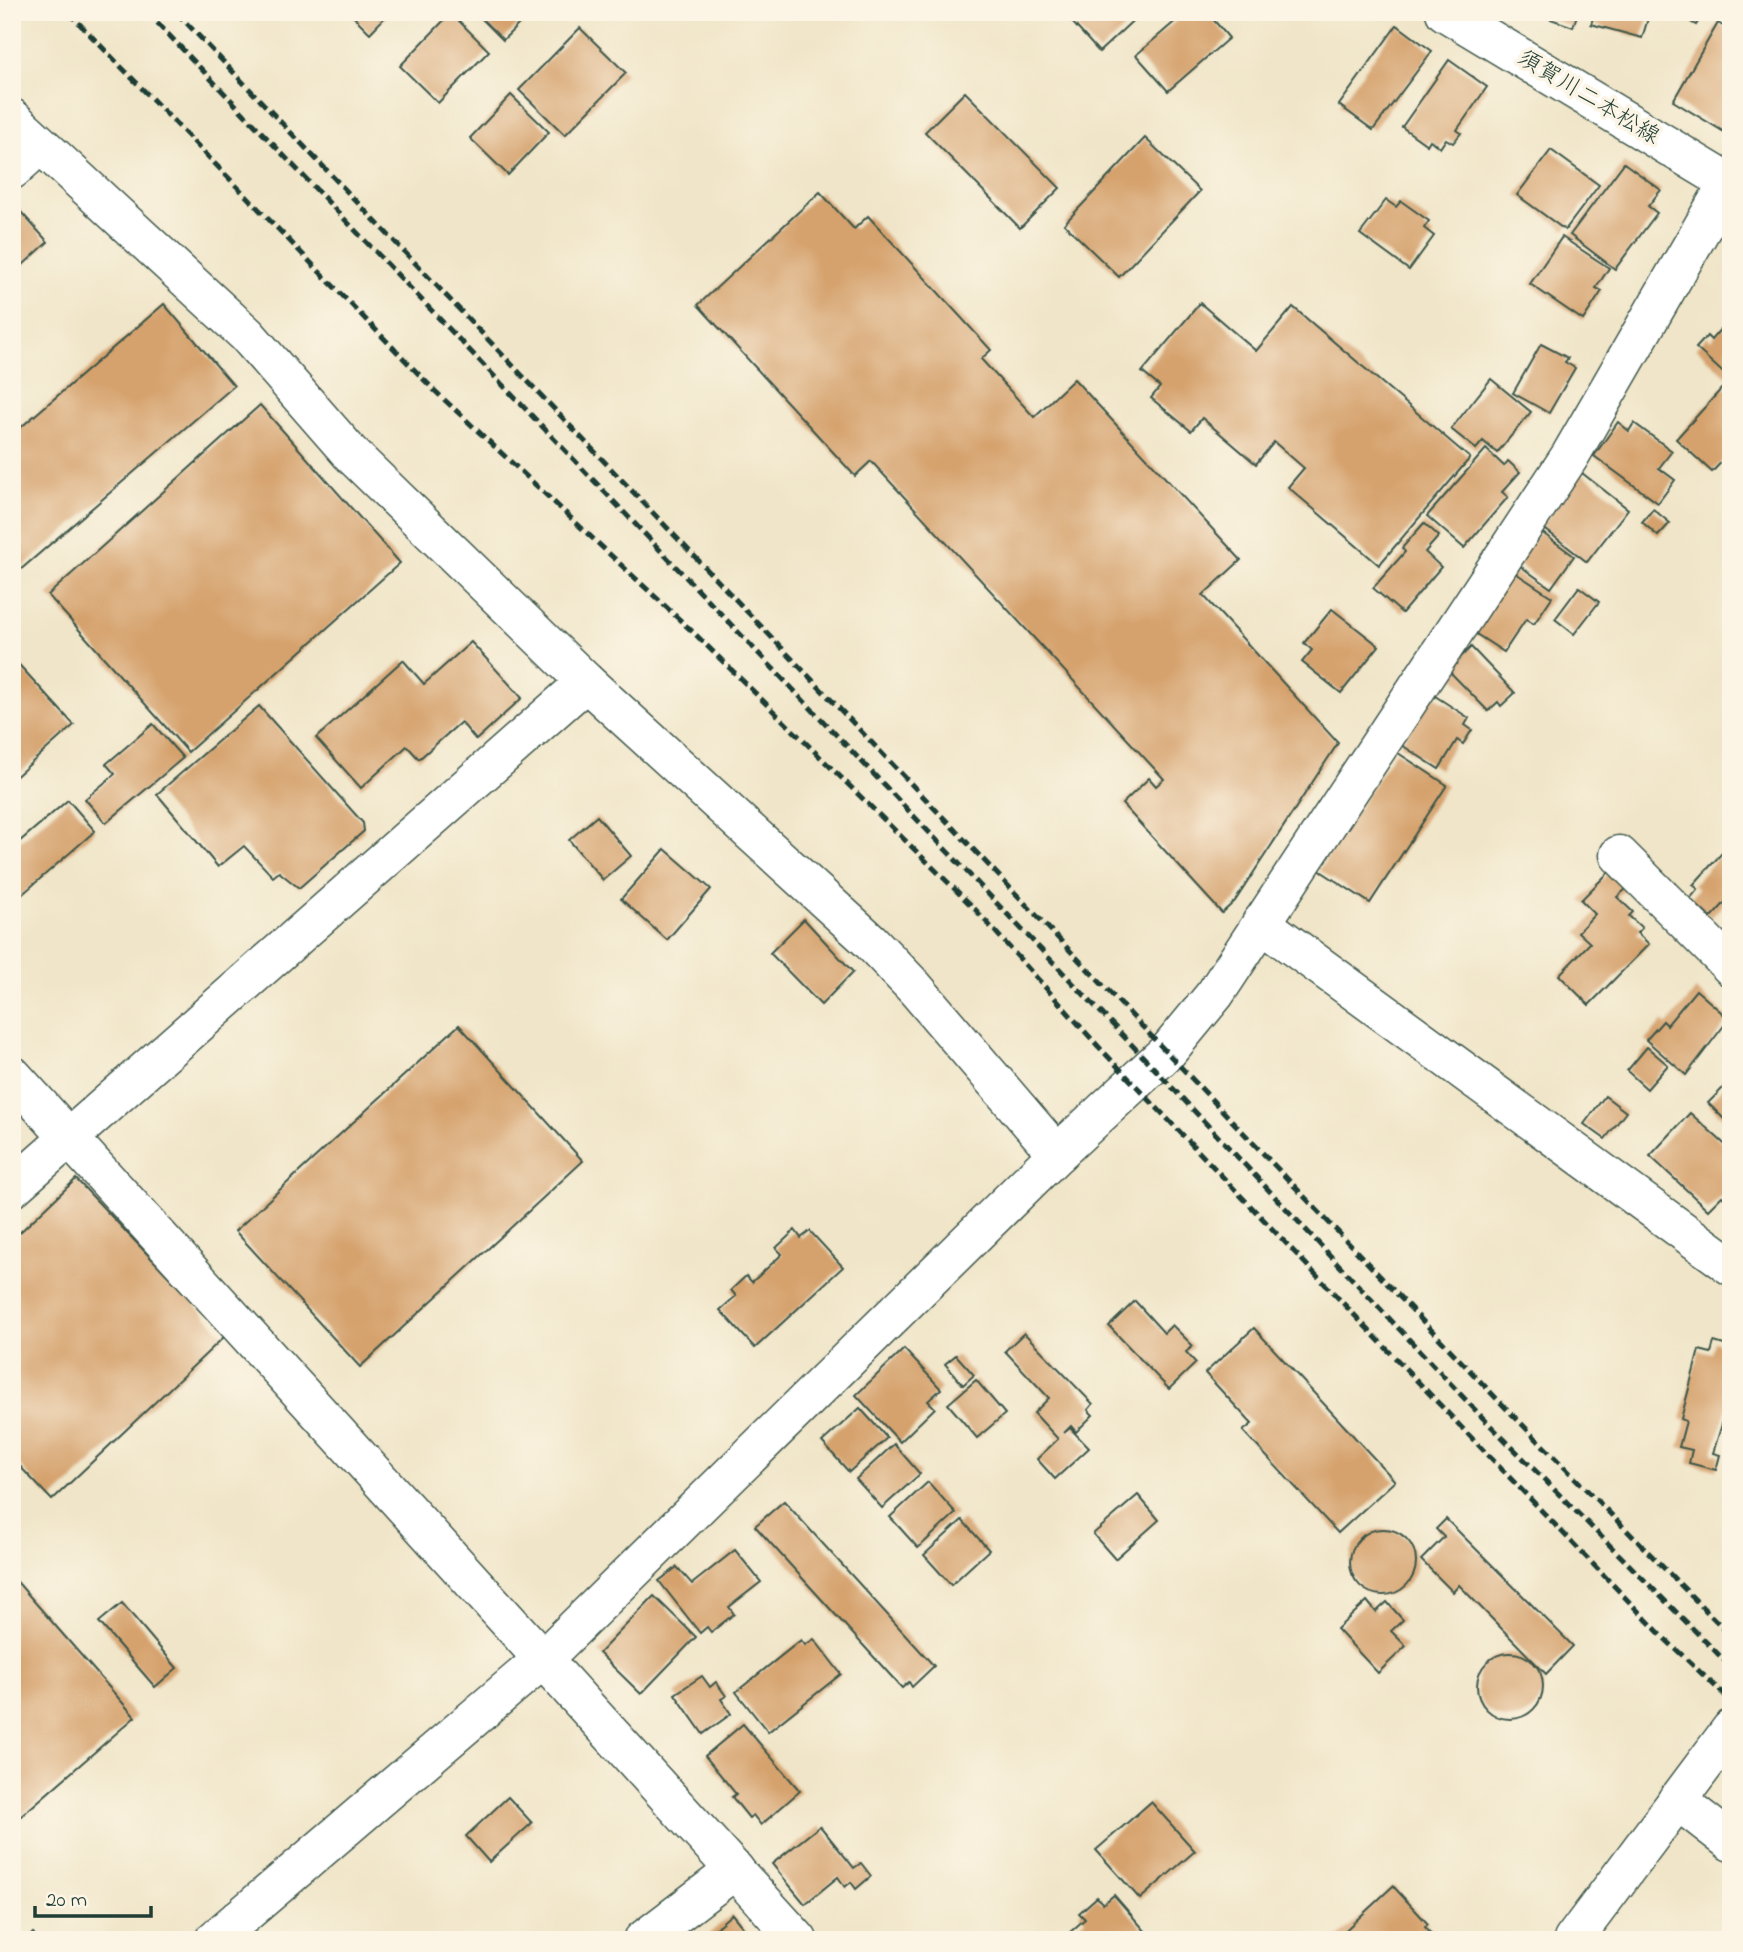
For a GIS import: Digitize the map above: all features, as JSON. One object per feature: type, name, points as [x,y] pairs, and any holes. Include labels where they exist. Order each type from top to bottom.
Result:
[{"type":"street","name":"須賀川二本松線","points":[[1445,12],[1730,183]]},
{"type":"street","points":[[12,118],[26,158],[247,335],[350,453],[586,682],[870,941],[915,988],[1057,1154]]},
{"type":"street","points":[[214,1940],[543,1659],[1057,1154],[1168,1051],[1215,994],[1570,456],[1730,183]]},
{"type":"street","points":[[12,1188],[586,682]]},
{"type":"street","points":[[1619,855],[1731,967]]},
{"type":"street","points":[[1261,923],[1728,1259]]},
{"type":"street","points":[[12,1075],[798,1940]]},
{"type":"street","points":[[1573,1940],[1731,1729]]},
{"type":"street","points":[[1677,1800],[1731,1842]]},
{"type":"street","points":[[643,1940],[735,1870]]},
{"type":"building","points":[[349,12],[390,12],[370,33]]},
{"type":"building","points":[[475,12],[531,12],[503,40]]},
{"type":"building","points":[[1063,12],[1142,12],[1099,52]]},
{"type":"building","points":[[1186,12],[1207,12],[1229,38],[1168,91],[1136,55]]},
{"type":"building","points":[[1547,12],[1578,12],[1573,27],[1545,17]]},
{"type":"building","points":[[1595,12],[1650,12],[1642,38],[1591,24]]},
{"type":"building","points":[[1675,12],[1704,12],[1696,25]]},
{"type":"building","points":[[451,13],[489,51],[438,103],[400,66]]},
{"type":"building","points":[[1718,23],[1731,31],[1731,124],[1726,133],[1673,101]]},
{"type":"building","points":[[1397,25],[1432,51],[1373,130],[1339,105]]},
{"type":"building","points":[[580,28],[626,73],[565,135],[519,90]]},
{"type":"building","points":[[1449,60],[1487,87],[1457,130],[1461,133],[1453,143],[1446,139],[1440,148],[1430,140],[1427,145],[1402,127]]},
{"type":"building","points":[[965,92],[1060,188],[1020,228],[925,132]]},
{"type":"building","points":[[511,95],[549,132],[508,175],[470,138]]},
{"type":"building","points":[[1145,138],[1200,191],[1119,277],[1064,224]]},
{"type":"building","points":[[1551,150],[1599,185],[1565,230],[1517,195]]},
{"type":"building","points":[[1624,163],[1661,190],[1648,206],[1657,213],[1615,269],[1570,235]]},
{"type":"building","points":[[820,192],[854,229],[868,216],[991,350],[981,359],[1034,417],[1074,379],[1241,560],[1203,595],[1338,743],[1235,901],[1222,913],[1122,804],[1149,778],[1156,786],[1164,779],[871,461],[855,476],[698,305]]},
{"type":"building","points":[[1386,200],[1396,207],[1401,201],[1429,221],[1424,228],[1434,236],[1409,270],[1360,234]]},
{"type":"building","points":[[12,202],[48,242],[12,275]]},
{"type":"building","points":[[1562,237],[1609,268],[1596,288],[1602,291],[1583,320],[1530,284]]},
{"type":"building","points":[[1200,303],[1256,351],[1293,307],[1470,458],[1379,565],[1288,487],[1304,468],[1274,442],[1256,464],[1202,418],[1191,431],[1151,398],[1160,387],[1142,372]]},
{"type":"building","points":[[164,304],[234,386],[12,577],[12,435]]},
{"type":"building","points":[[1723,326],[1731,334],[1731,380],[1696,348],[1707,336],[1711,340]]},
{"type":"building","points":[[1541,344],[1568,358],[1565,362],[1575,368],[1549,413],[1513,393]]},
{"type":"building","points":[[1491,379],[1531,412],[1497,453],[1483,441],[1476,449],[1451,429]]},
{"type":"building","points":[[1724,386],[1731,392],[1731,452],[1712,472],[1676,439]]},
{"type":"building","points":[[260,405],[400,563],[188,752],[48,595]]},
{"type":"building","points":[[1618,422],[1629,431],[1634,423],[1672,451],[1659,468],[1675,480],[1658,503],[1594,456]]},
{"type":"building","points":[[1486,449],[1504,466],[1508,461],[1520,472],[1502,492],[1508,497],[1464,548],[1427,516]]},
{"type":"building","points":[[1582,473],[1628,509],[1587,562],[1541,526]]},
{"type":"building","points":[[1653,509],[1670,523],[1658,536],[1642,522]]},
{"type":"building","points":[[1424,523],[1439,536],[1425,552],[1441,567],[1402,613],[1373,588],[1405,552],[1402,548]]},
{"type":"building","points":[[1540,531],[1574,556],[1551,588],[1516,563]]},
{"type":"building","points":[[1511,570],[1552,597],[1534,624],[1526,619],[1504,652],[1470,630]]},
{"type":"building","points":[[1579,587],[1599,602],[1574,634],[1555,619]]},
{"type":"building","points":[[1332,609],[1379,646],[1341,693],[1302,662],[1312,650],[1304,643]]},
{"type":"building","points":[[471,642],[522,698],[476,740],[461,722],[419,759],[407,746],[361,788],[316,738],[403,660],[424,684]]},
{"type":"building","points":[[1471,647],[1515,693],[1501,706],[1498,702],[1488,711],[1448,670]]},
{"type":"building","points":[[12,657],[74,725],[12,780]]},
{"type":"building","points":[[1432,694],[1469,718],[1465,725],[1472,730],[1463,744],[1457,740],[1439,769],[1400,744]]},
{"type":"building","points":[[259,706],[363,823],[364,831],[299,888],[279,872],[273,877],[244,846],[218,867],[157,794]]},
{"type":"building","points":[[153,724],[183,758],[106,823],[85,799],[115,774],[106,764]]},
{"type":"building","points":[[1395,751],[1447,785],[1370,903],[1319,870]]},
{"type":"building","points":[[68,800],[95,831],[17,899],[12,894],[12,848]]},
{"type":"building","points":[[597,816],[631,856],[603,880],[569,840]]},
{"type":"building","points":[[1731,843],[1731,896],[1711,918],[1690,899],[1698,889],[1693,885]]},
{"type":"building","points":[[665,849],[711,889],[667,940],[621,899]]},
{"type":"building","points":[[1609,872],[1626,889],[1617,897],[1633,912],[1629,916],[1642,928],[1637,933],[1649,944],[1589,1005],[1559,975],[1590,943],[1578,932],[1595,914],[1581,900]]},
{"type":"building","points":[[804,919],[853,972],[821,1005],[770,953]]},
{"type":"building","points":[[1696,990],[1729,1019],[1686,1075],[1646,1040],[1663,1021],[1667,1025]]},
{"type":"building","points":[[459,1025],[583,1161],[360,1367],[235,1231]]},
{"type":"building","points":[[1647,1047],[1668,1065],[1647,1089],[1627,1071]]},
{"type":"building","points":[[1731,1080],[1731,1126],[1708,1103]]},
{"type":"building","points":[[1605,1096],[1626,1112],[1605,1139],[1584,1124]]},
{"type":"building","points":[[1690,1113],[1731,1150],[1731,1193],[1725,1199],[1722,1196],[1708,1210],[1650,1156]]},
{"type":"building","points":[[76,1179],[225,1336],[52,1500],[12,1458],[12,1240]]},
{"type":"building","points":[[795,1230],[801,1238],[810,1231],[843,1267],[755,1348],[720,1310],[736,1296],[731,1290],[746,1276],[752,1282],[782,1254],[776,1248]]},
{"type":"building","points":[[1135,1301],[1164,1333],[1172,1325],[1193,1346],[1186,1352],[1196,1363],[1169,1389],[1109,1326]]},
{"type":"building","points":[[1254,1328],[1395,1481],[1338,1533],[1243,1431],[1252,1424],[1205,1373]]},
{"type":"building","points":[[1024,1333],[1093,1404],[1088,1410],[1093,1415],[1076,1432],[1071,1426],[1064,1433],[1070,1428],[1089,1448],[1055,1479],[1037,1459],[1058,1439],[1034,1413],[1049,1398],[1005,1351]]},
{"type":"building","points":[[1714,1342],[1731,1347],[1731,1395],[1713,1453],[1720,1455],[1716,1470],[1689,1463],[1692,1450],[1679,1447],[1686,1421],[1681,1419],[1699,1350],[1711,1353]]},
{"type":"building","points":[[904,1349],[941,1389],[928,1401],[935,1408],[900,1442],[856,1395]]},
{"type":"building","points":[[956,1355],[974,1375],[963,1385],[945,1364]]},
{"type":"building","points":[[976,1380],[1005,1414],[977,1438],[948,1404]]},
{"type":"building","points":[[860,1408],[887,1438],[849,1472],[822,1442]]},
{"type":"building","points":[[894,1444],[920,1474],[882,1508],[856,1479]]},
{"type":"building","points":[[928,1482],[956,1513],[918,1548],[890,1517]]},
{"type":"building","points":[[1138,1495],[1159,1520],[1115,1559],[1093,1534]]},
{"type":"building","points":[[784,1501],[934,1666],[912,1687],[909,1682],[902,1688],[755,1526]]},
{"type":"building","points":[[1446,1519],[1573,1646],[1546,1674],[1459,1585],[1453,1592],[1421,1560],[1444,1537],[1436,1529]]},
{"type":"building","points":[[962,1520],[989,1550],[951,1585],[924,1555]]},
{"type":"building","points":[[1383,1529],[1396,1532],[1406,1539],[1413,1549],[1416,1562],[1413,1575],[1406,1585],[1396,1592],[1383,1595],[1370,1592],[1360,1585],[1353,1575],[1350,1562],[1353,1549],[1360,1539],[1370,1532]]},
{"type":"building","points":[[735,1550],[761,1582],[729,1607],[734,1614],[711,1632],[707,1627],[700,1633],[659,1581],[677,1567],[692,1584]]},
{"type":"building","points":[[12,1576],[135,1717],[12,1824]]},
{"type":"building","points":[[654,1596],[696,1637],[641,1694],[599,1653]]},
{"type":"building","points":[[1367,1601],[1376,1612],[1387,1602],[1403,1620],[1391,1631],[1406,1646],[1378,1673],[1337,1629]]},
{"type":"building","points":[[122,1603],[177,1668],[155,1687],[99,1622]]},
{"type":"building","points":[[814,1639],[841,1674],[768,1732],[736,1692],[801,1640],[805,1645]]},
{"type":"building","points":[[1510,1653],[1523,1656],[1533,1663],[1540,1673],[1543,1686],[1540,1699],[1533,1709],[1523,1716],[1510,1719],[1497,1716],[1487,1709],[1480,1699],[1477,1686],[1480,1673],[1487,1663],[1497,1656]]},
{"type":"building","points":[[702,1676],[710,1687],[716,1682],[726,1696],[721,1699],[731,1714],[703,1734],[675,1694]]},
{"type":"building","points":[[743,1724],[800,1791],[761,1825],[753,1815],[749,1818],[732,1797],[736,1794],[705,1756]]},
{"type":"building","points":[[508,1797],[532,1823],[489,1862],[466,1836]]},
{"type":"building","points":[[1151,1802],[1195,1851],[1140,1899],[1096,1850]]},
{"type":"building","points":[[820,1826],[854,1868],[861,1863],[871,1876],[856,1889],[851,1882],[845,1887],[838,1877],[805,1904],[772,1864]]},
{"type":"building","points":[[1393,1886],[1428,1924],[1425,1927],[1432,1935],[1426,1940],[1335,1940]]},
{"type":"building","points":[[1114,1895],[1146,1932],[1138,1940],[1061,1940],[1085,1919],[1079,1913],[1097,1897],[1103,1904]]},
{"type":"building","points":[[732,1914],[753,1940],[702,1940],[726,1919]]},
{"type":"building","points":[[33,1933],[39,1940],[26,1940]]},
{"type":"railway","points":[[68,12],[434,390],[695,634],[974,908],[1098,1046],[1465,1431],[1665,1639],[1731,1701]]},
{"type":"railway","points":[[147,12],[1152,1066],[1480,1415],[1731,1667]]},
{"type":"railway","points":[[176,12],[1497,1399],[1731,1636]]}]
